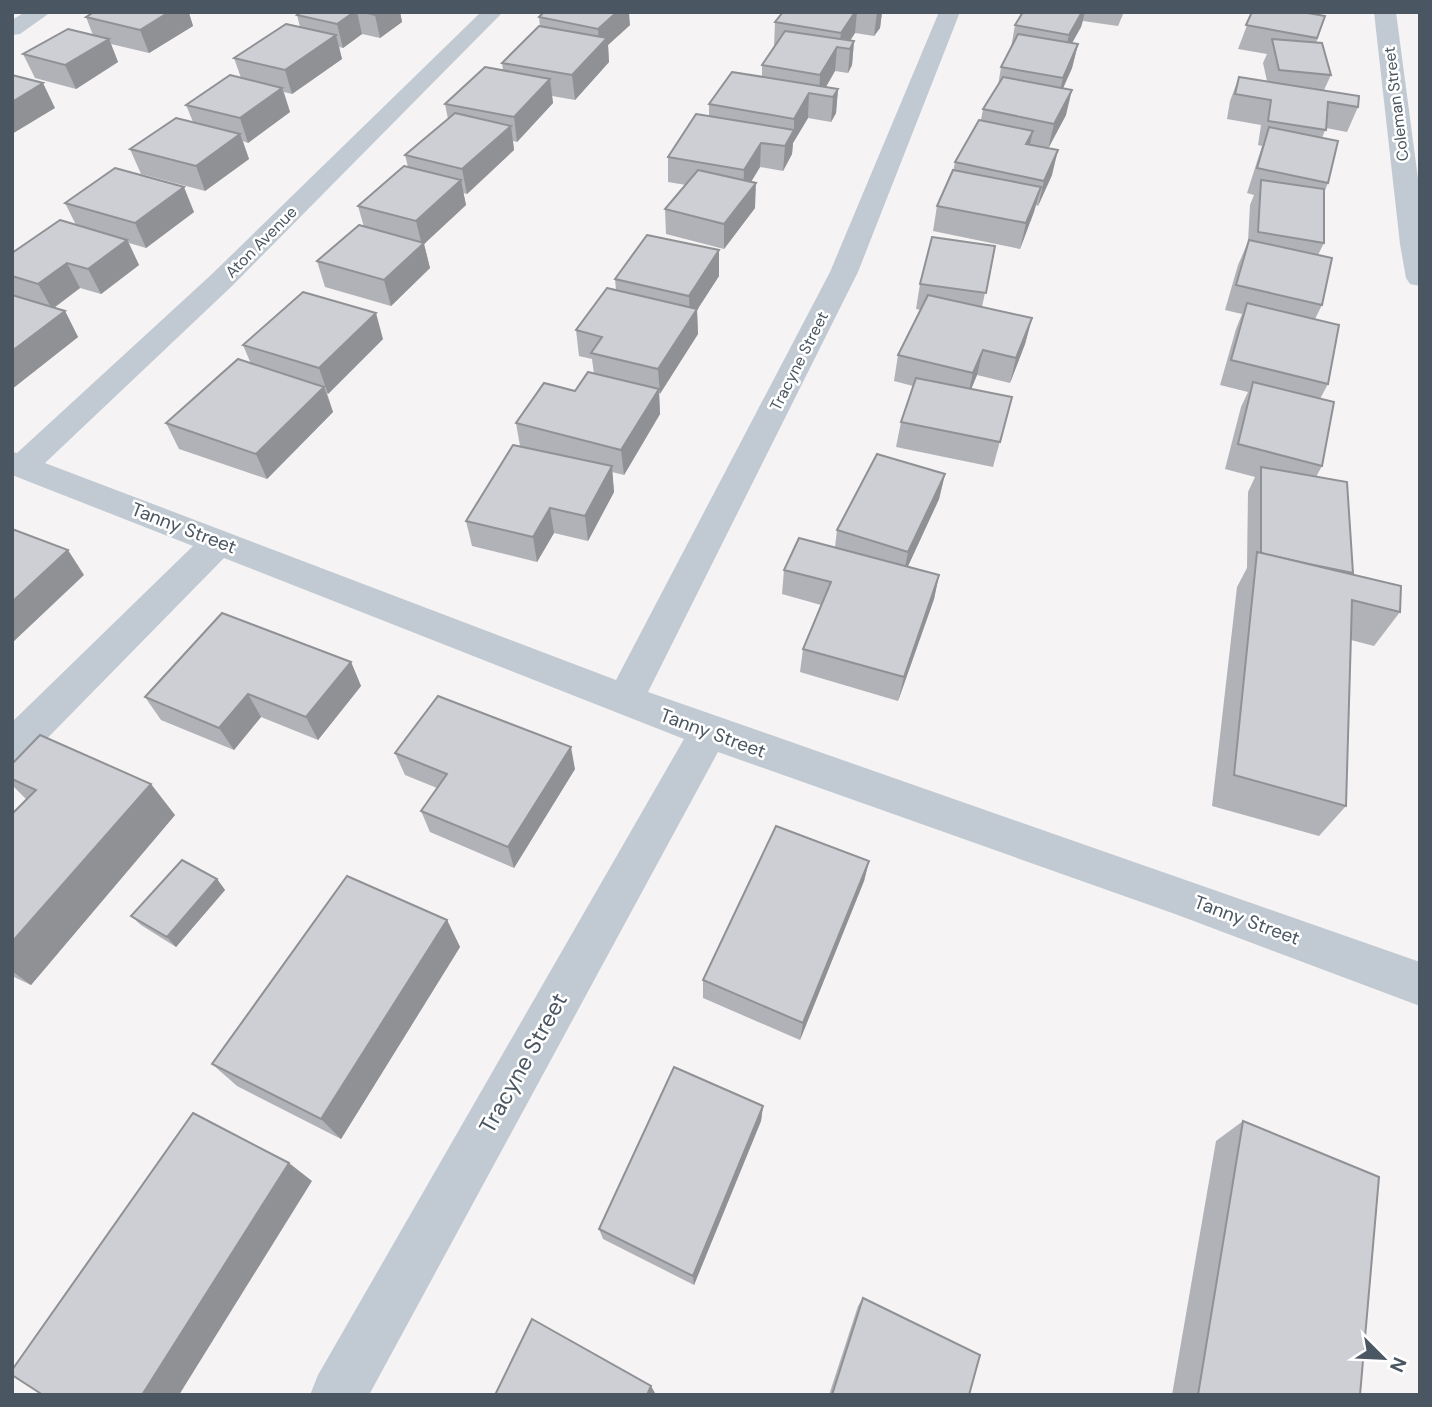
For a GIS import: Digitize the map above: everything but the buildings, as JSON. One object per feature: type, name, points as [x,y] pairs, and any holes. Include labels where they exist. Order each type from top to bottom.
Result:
[{"type":"street","points":[[12,29],[41,12]]},
{"type":"street","name":"Aton Avenue","points":[[18,464],[222,280],[493,12]]},
{"type":"street","name":"Tracyne Street","points":[[625,700],[844,272],[950,12]]},
{"type":"street","name":"Coleman Street","points":[[1385,12],[1413,244],[1420,278]]},
{"type":"street","name":"Tanny Street","points":[[18,464],[709,732],[1175,894],[1420,984]]},
{"type":"street","points":[[12,748],[219,542]]},
{"type":"street","name":"Tracyne Street","points":[[338,1395],[709,732]]}]
